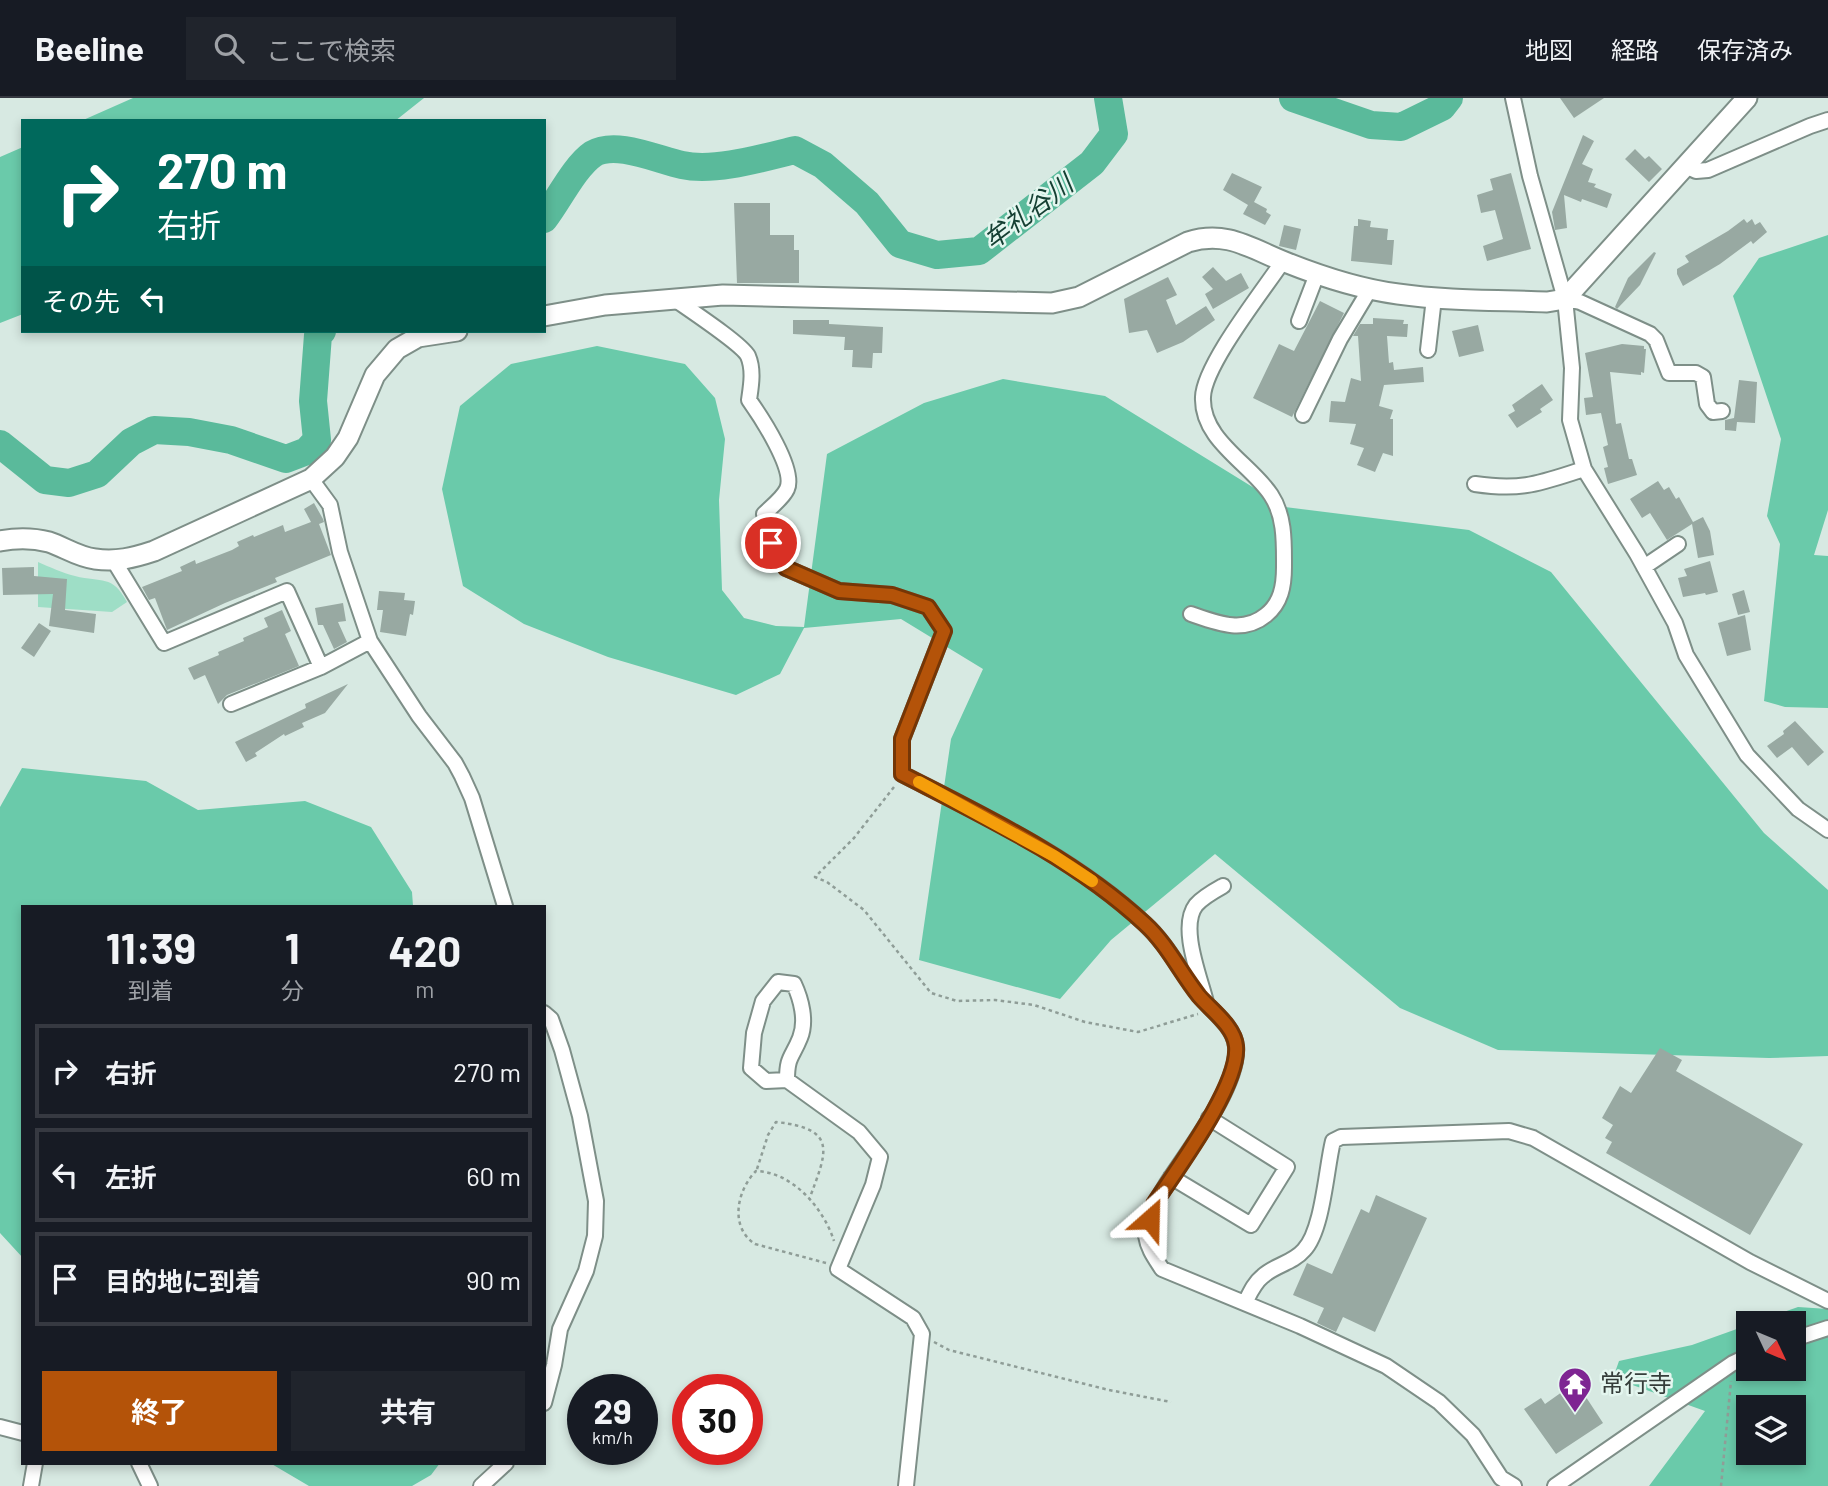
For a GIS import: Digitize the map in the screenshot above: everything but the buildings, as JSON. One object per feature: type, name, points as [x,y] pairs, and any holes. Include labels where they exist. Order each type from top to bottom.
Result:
[{"type":"street","points":[[1513,98],[1530,176],[1565,299],[1572,368],[1570,420],[1584,469],[1644,567],[1675,623],[1686,655],[1747,755],[1798,809],[1828,830]]},
{"type":"street","points":[[1565,299],[1747,98]]},
{"type":"street","points":[[1685,166],[1696,172],[1708,170],[1828,120]]},
{"type":"street","points":[[546,316],[605,305],[673,298],[772,296],[1052,303],[1079,297],[1188,242],[1205,237],[1220,237],[1237,241],[1317,275],[1370,289],[1434,298],[1547,302],[1565,299],[1580,302],[1650,334],[1656,340],[1669,373],[1696,373],[1703,377],[1707,404],[1713,412],[1722,411]]},
{"type":"street","points":[[1191,614],[1223,625],[1246,626],[1264,617],[1277,605],[1284,581],[1281,515],[1271,494],[1211,428],[1203,412],[1202,396],[1211,368],[1283,261]]},
{"type":"street","points":[[1299,321],[1317,275]]},
{"type":"street","points":[[1303,415],[1340,339],[1370,289]]},
{"type":"street","points":[[673,298],[747,354],[752,374],[749,400],[764,421],[789,475],[787,490],[764,514],[771,543],[786,568],[839,591],[892,595],[928,607],[944,631],[902,739],[902,774],[965,806],[1086,876],[1146,925],[1172,955],[1187,981],[1230,1029],[1237,1045],[1235,1067],[1220,1101],[1154,1204],[1146,1233],[1151,1252],[1162,1269],[1313,1332],[1397,1373],[1439,1402],[1473,1435],[1501,1478],[1514,1486]]},
{"type":"street","points":[[1428,350],[1434,298]]},
{"type":"street","points":[[0,541],[26,538],[48,542],[93,559],[129,559],[153,551],[311,479],[335,457],[348,438],[375,375],[397,349],[418,338],[446,333]]},
{"type":"street","points":[[1475,484],[1503,488],[1529,487],[1584,469]]},
{"type":"street","points":[[311,479],[330,505],[340,552],[370,642],[462,776],[472,798],[505,905]]},
{"type":"street","points":[[1644,567],[1678,544]]},
{"type":"street","points":[[114,561],[164,643],[287,591],[321,667]]},
{"type":"street","points":[[231,704],[321,667],[370,642]]},
{"type":"street","points":[[1209,1008],[1189,936],[1191,917],[1196,906],[1210,893],[1223,886]]},
{"type":"street","points":[[787,1080],[787,1060],[801,1036],[802,1000],[794,984],[778,982],[763,1000],[754,1033],[751,1068],[766,1082],[787,1080],[859,1132],[880,1157],[873,1185],[841,1263],[913,1318],[922,1334],[906,1486]]},
{"type":"street","points":[[546,1015],[551,1019],[562,1050],[580,1116],[596,1201],[595,1236],[586,1271],[560,1329],[546,1395]]},
{"type":"street","points":[[1171,1177],[1251,1225],[1287,1167],[1209,1118]]},
{"type":"street","points":[[1245,1303],[1253,1286],[1264,1275],[1297,1257],[1307,1247],[1320,1212],[1333,1141],[1341,1137],[1509,1131],[1533,1138],[1750,1262],[1828,1301]]},
{"type":"street","points":[[1806,1335],[1828,1328]]},
{"type":"street","points":[[1555,1486],[1736,1362]]},
{"type":"street","points":[[0,1426],[21,1432]]},
{"type":"street","points":[[32,1486],[35,1465]]},
{"type":"street","points":[[140,1465],[150,1486]]},
{"type":"street","points":[[481,1486],[504,1465]]},
{"type":"path","points":[[902,774],[874,814],[815,877],[827,882],[864,910],[931,993],[957,1001],[995,1000],[1034,1005],[1085,1022],[1138,1032],[1209,1008]]},
{"type":"path","points":[[756,1171],[767,1171],[786,1180],[809,1200],[826,1220],[841,1263],[824,1262],[755,1244],[745,1237],[738,1220],[740,1200],[746,1181],[756,1171],[768,1135],[776,1122],[812,1130],[822,1142],[825,1156],[809,1200]]},
{"type":"path","points":[[922,1334],[949,1350],[1109,1390],[1171,1402]]},
{"type":"path","points":[[1721,1486],[1733,1363]]},
{"type":"green space","points":[[133,98],[424,98],[398,119],[86,119]]},
{"type":"green space","points":[[21,148],[21,315],[0,323],[0,157]]},
{"type":"green space","points":[[1828,235],[1828,510],[1814,555],[1828,556],[1828,708],[1785,707],[1764,701],[1780,544],[1767,516],[1781,439],[1733,296],[1759,258]]},
{"type":"green space","points":[[597,346],[685,364],[715,398],[725,439],[719,500],[722,590],[744,618],[776,626],[804,627],[827,454],[924,403],[1003,379],[1105,396],[1285,507],[1469,530],[1551,572],[1764,833],[1828,890],[1828,1056],[1769,1058],[1498,1050],[1400,1008],[1215,854],[1111,940],[1060,999],[919,960],[951,739],[983,669],[901,619],[804,628],[780,674],[736,695],[608,657],[524,624],[463,586],[442,489],[460,406],[511,364]]},
{"type":"green space","points":[[38,562],[70,575],[111,583],[127,602],[112,612],[38,607]]},
{"type":"green space","points":[[22,768],[146,781],[198,810],[305,801],[371,827],[412,892],[413,905],[21,905],[21,1256],[0,1233],[0,807]]},
{"type":"green space","points":[[1798,1307],[1828,1309],[1828,1486],[1649,1486],[1705,1411],[1613,1378],[1619,1361],[1692,1345],[1736,1329],[1736,1381],[1806,1381],[1806,1311],[1787,1311]]},
{"type":"green space","points":[[273,1465],[438,1465],[431,1475],[412,1486],[309,1486]]},
{"type":"waterway","name":"牟礼谷川","points":[[546,216],[586,159],[602,150],[637,152],[695,167],[738,163],[795,150],[823,165],[867,203],[900,244],[937,255],[979,251],[1092,163],[1114,134],[1108,98]]},
{"type":"waterway","name":"牟礼谷川","points":[[1293,98],[1371,125],[1401,127],[1442,107],[1449,98]]},
{"type":"waterway","name":"牟礼谷川","points":[[0,444],[45,480],[69,483],[97,474],[131,442],[154,430],[189,432],[231,440],[286,459],[307,451],[317,440],[313,401],[320,333]]},
{"type":"slow traffic","points":[[919,782],[1054,856],[1092,881]]},
{"type":"place","name":"常行寺","points":[[1575,1414]]},
{"type":"route","points":[[771,543],[786,568],[839,591],[892,595],[928,607],[944,631],[902,739],[902,774],[965,806],[1086,876],[1146,925],[1172,955],[1187,981],[1230,1029],[1237,1045],[1235,1067],[1220,1101],[1154,1204],[1150,1219]]}]
